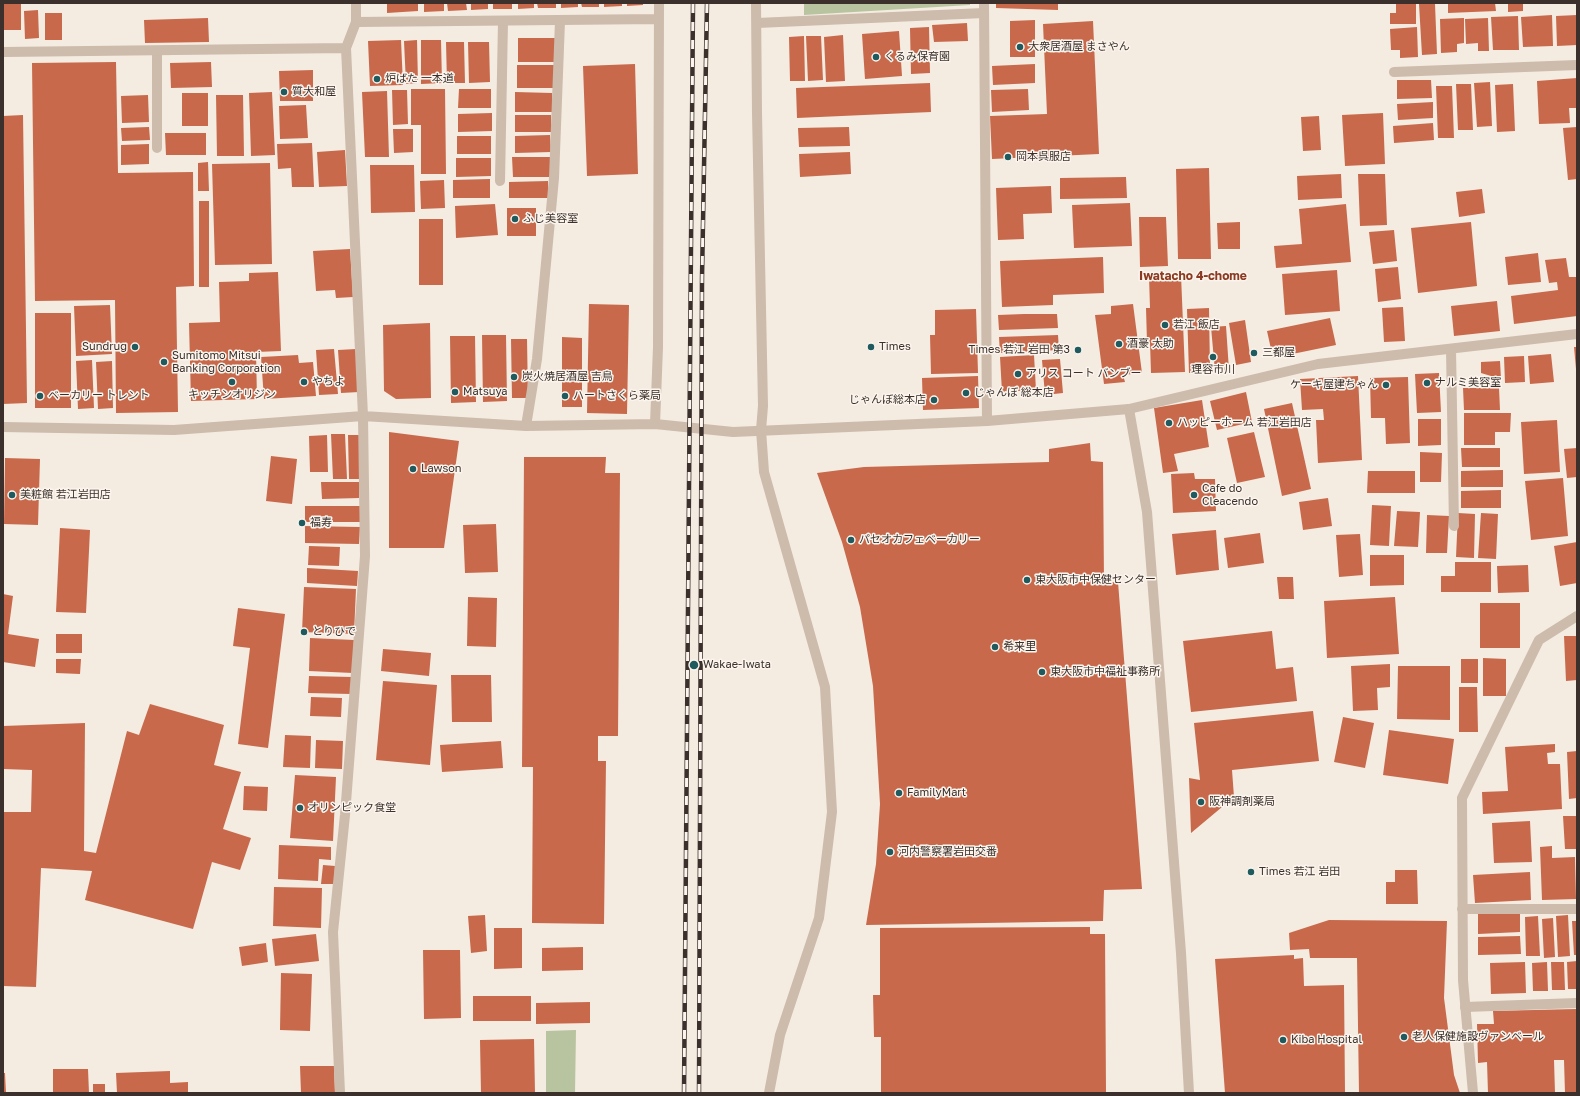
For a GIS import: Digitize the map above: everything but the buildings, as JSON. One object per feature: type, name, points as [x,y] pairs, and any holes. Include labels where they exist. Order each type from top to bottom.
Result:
[{"type":"street","points":[[340,1093],[333,932],[345,815],[365,556],[363,416],[346,48],[356,22],[356,3]]},
{"type":"street","points":[[655,424],[658,339],[659,3]]},
{"type":"street","points":[[756,3],[763,406],[762,430],[764,472],[825,687],[832,812],[819,918],[780,1035],[769,1093]]},
{"type":"street","points":[[756,23],[984,8],[987,421]]},
{"type":"street","points":[[356,22],[658,19]]},
{"type":"street","points":[[500,181],[503,21]]},
{"type":"street","points":[[526,426],[537,359],[554,178],[560,21]]},
{"type":"street","points":[[3,52],[346,48]]},
{"type":"street","points":[[157,50],[157,148]]},
{"type":"street","points":[[1394,72],[1577,64]]},
{"type":"street","points":[[3,427],[174,430],[363,416],[526,426],[655,424],[733,432],[987,421],[1130,409],[1318,364],[1577,334]]},
{"type":"street","points":[[1451,349],[1454,526]]},
{"type":"street","points":[[1130,409],[1148,520],[1181,953],[1189,1093]]},
{"type":"street","points":[[1473,1093],[1463,980],[1462,798],[1539,640],[1577,616]]},
{"type":"street","points":[[1462,909],[1577,909]]},
{"type":"street","points":[[1465,1007],[1577,1003]]},
{"type":"green space","points":[[804,3],[970,3],[970,5],[804,15]]},
{"type":"green space","points":[[576,1030],[575,1093],[546,1093],[546,1031]]},
{"type":"railway","points":[[684,1093],[693,3]]},
{"type":"railway","points":[[699,1093],[702,278],[707,3]]},
{"type":"place","name":"大衆居酒屋 まさやん","points":[[1020,47]]},
{"type":"place","name":"くるみ保育園","points":[[876,57]]},
{"type":"place","name":"炉ばた 一本道","points":[[377,79]]},
{"type":"place","name":"質大和屋","points":[[284,92]]},
{"type":"place","name":"岡本呉服店","points":[[1008,157]]},
{"type":"place","name":"ふじ美容室","points":[[515,219]]},
{"type":"place","name":"若江 飯店","points":[[1165,325]]},
{"type":"place","name":"酒豪 太助","points":[[1119,344]]},
{"type":"place","name":"Sundrug","points":[[135,347]]},
{"type":"place","name":"Times","points":[[871,347]]},
{"type":"place","name":"Times 若江 岩田 第3","points":[[1078,350]]},
{"type":"place","name":"三都屋","points":[[1254,353]]},
{"type":"place","name":"理容市川","points":[[1213,357]]},
{"type":"place","name":"Sumitomo Mitsui Banking Corporation","points":[[164,362]]},
{"type":"place","name":"アリス コート バンブー","points":[[1018,374]]},
{"type":"place","name":"炭火焼居酒屋 吉鳥","points":[[514,377]]},
{"type":"place","name":"キッチンオリジン","points":[[232,382]]},
{"type":"place","name":"やちよ","points":[[304,382]]},
{"type":"place","name":"ナルミ美容室","points":[[1427,383]]},
{"type":"place","name":"ケーキ屋建ちゃん","points":[[1386,385]]},
{"type":"place","name":"Matsuya","points":[[455,392]]},
{"type":"place","name":"じゃんぼ 総本店","points":[[966,393]]},
{"type":"place","name":"ベーカリー トレント","points":[[40,396]]},
{"type":"place","name":"ハートさくら薬局","points":[[565,396]]},
{"type":"place","name":"じゃんぼ総本店","points":[[934,400]]},
{"type":"place","name":"ハッピーホーム 若江岩田店","points":[[1169,423]]},
{"type":"place","name":"Lawson","points":[[413,469]]},
{"type":"place","name":"美粧館 若江岩田店","points":[[12,495]]},
{"type":"place","name":"Cafe do Cleacendo","points":[[1194,495]]},
{"type":"place","name":"福寿","points":[[302,523]]},
{"type":"place","name":"パセオカフェベーカリー","points":[[851,540]]},
{"type":"place","name":"東大阪市中保健センター","points":[[1027,580]]},
{"type":"place","name":"とりひで","points":[[304,632]]},
{"type":"place","name":"希来里","points":[[995,647]]},
{"type":"place","name":"Wakae-Iwata","points":[[694,665]]},
{"type":"place","name":"東大阪市中福祉事務所","points":[[1042,672]]},
{"type":"place","name":"FamilyMart","points":[[899,793]]},
{"type":"place","name":"阪神調剤薬局","points":[[1201,802]]},
{"type":"place","name":"オリンピック食堂","points":[[300,808]]},
{"type":"place","name":"河内警察署岩田交番","points":[[890,852]]},
{"type":"place","name":"Times 若江 岩田","points":[[1251,872]]},
{"type":"place","name":"老人保健施設ヴァンベール","points":[[1404,1037]]},
{"type":"place","name":"Kiba Hospital","points":[[1283,1040]]},
{"type":"district","name":"Iwatacho 4-chome","points":[[1193,276]]}]
